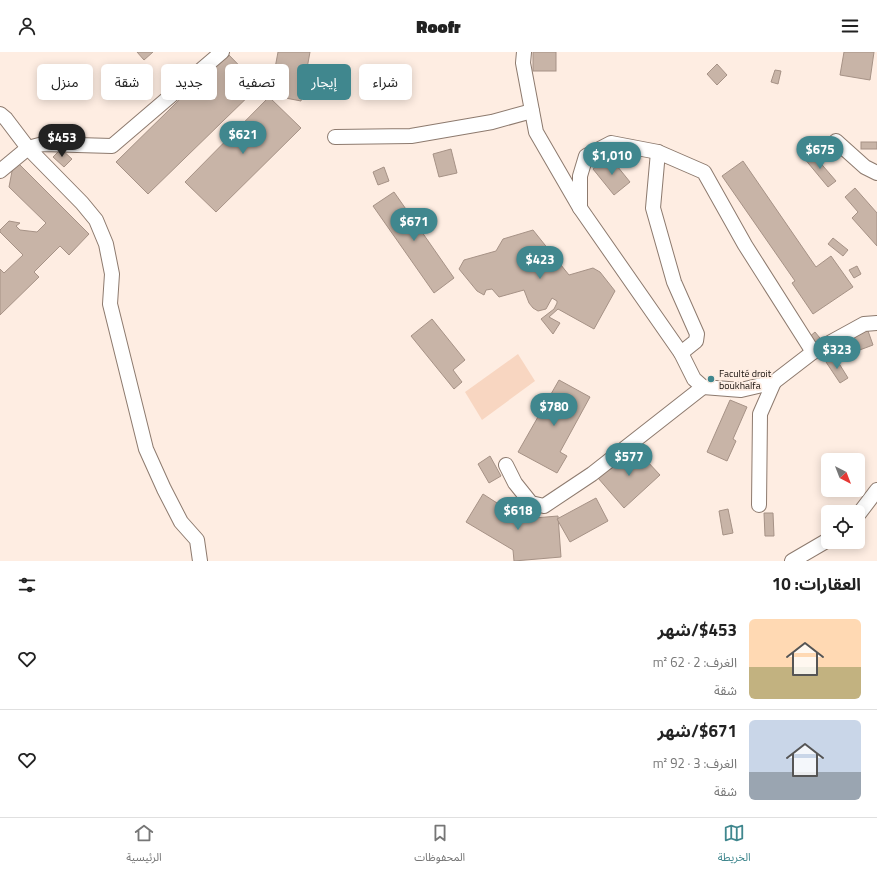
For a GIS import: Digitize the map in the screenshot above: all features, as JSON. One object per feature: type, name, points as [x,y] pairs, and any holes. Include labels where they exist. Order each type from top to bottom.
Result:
[{"type":"street","points":[[0,171],[28,148],[43,144],[112,146],[222,52]]},
{"type":"street","points":[[524,52],[523,63],[536,132],[580,208],[681,353],[694,379],[703,386],[741,390],[774,382],[813,352],[864,324],[877,323]]},
{"type":"street","points":[[335,137],[411,136],[492,122],[532,111]]},
{"type":"street","points":[[0,114],[28,148],[82,203],[96,220],[106,244],[112,274],[110,304],[146,449],[181,522],[197,540],[200,561]]},
{"type":"street","points":[[836,141],[865,167],[877,173]]},
{"type":"street","points":[[580,208],[580,176],[586,156],[611,142],[658,152],[704,172],[745,245],[813,352]]},
{"type":"street","points":[[658,152],[653,208],[674,282],[697,334],[696,341],[681,353]]},
{"type":"street","points":[[759,505],[760,414],[774,382]]},
{"type":"street","points":[[506,465],[515,483],[531,503],[544,506],[592,474],[703,386]]},
{"type":"street","points":[[865,506],[877,490]]},
{"type":"street","points":[[792,561],[821,544]]},
{"type":"shaded area","points":[[518,354],[535,381],[482,420],[465,392]]},
{"type":"building","points":[[137,52],[153,52],[144,60]]},
{"type":"building","points":[[278,52],[310,52],[308,64],[297,64],[297,100],[301,101],[289,99],[289,64],[276,64]]},
{"type":"building","points":[[533,52],[556,52],[556,71],[533,71]]},
{"type":"building","points":[[844,52],[874,52],[870,80],[840,75]]},
{"type":"building","points":[[227,53],[238,64],[225,64],[225,100],[245,100],[148,194],[116,162],[179,100],[217,100],[217,64],[216,64]]},
{"type":"building","points":[[717,64],[727,75],[717,85],[707,74]]},
{"type":"building","points":[[775,70],[781,71],[778,84],[771,82]]},
{"type":"building","points":[[266,100],[272,100],[301,128],[216,212],[185,182]]},
{"type":"building","points":[[861,142],[877,142],[877,149],[861,149]]},
{"type":"building","points":[[61,149],[72,159],[64,167],[53,157]]},
{"type":"building","points":[[451,149],[457,173],[439,177],[433,154]]},
{"type":"building","points":[[811,152],[836,181],[828,187],[804,158]]},
{"type":"building","points":[[609,156],[630,182],[614,195],[593,169]]},
{"type":"building","points":[[743,161],[816,267],[831,256],[853,287],[813,314],[792,283],[795,281],[722,176]]},
{"type":"building","points":[[17,162],[89,234],[69,255],[60,246],[34,272],[39,277],[0,315],[0,269],[4,273],[23,255],[0,232],[0,230],[9,221],[20,223],[16,226],[20,230],[37,232],[46,223],[9,187],[13,166]]},
{"type":"building","points":[[384,167],[389,181],[378,185],[373,172]]},
{"type":"building","points":[[855,188],[877,213],[877,246],[852,218],[858,212],[845,197]]},
{"type":"building","points":[[394,192],[454,278],[434,293],[373,206]]},
{"type":"building","points":[[533,230],[569,275],[593,268],[600,272],[615,291],[594,329],[558,309],[549,317],[560,323],[553,334],[541,319],[554,309],[557,301],[552,298],[546,309],[538,311],[529,303],[524,290],[499,297],[492,289],[486,290],[484,295],[477,291],[459,269],[464,260],[496,251],[503,239]]},
{"type":"building","points":[[833,238],[848,250],[843,256],[828,244]]},
{"type":"building","points":[[857,266],[861,274],[854,278],[849,270]]},
{"type":"building","points":[[432,319],[465,360],[453,370],[462,382],[454,389],[411,336]]},
{"type":"building","points":[[867,328],[873,345],[857,351],[851,334]]},
{"type":"building","points":[[815,332],[824,343],[817,349],[808,338]]},
{"type":"building","points":[[835,357],[848,378],[840,383],[826,362]]},
{"type":"building","points":[[559,380],[590,397],[560,452],[567,456],[557,473],[518,452]]},
{"type":"building","points":[[730,400],[747,407],[733,439],[736,441],[727,461],[707,452]]},
{"type":"building","points":[[633,446],[660,475],[624,508],[598,478]]},
{"type":"building","points":[[490,456],[501,476],[489,483],[478,464]]},
{"type":"building","points":[[483,494],[522,519],[558,516],[561,557],[514,561],[513,550],[466,522]]},
{"type":"building","points":[[596,498],[608,521],[570,542],[557,519]]},
{"type":"building","points":[[728,509],[733,533],[723,535],[719,511]]},
{"type":"building","points":[[764,513],[773,513],[774,536],[765,536]]},
{"type":"place","name":"Faculté droit boukhalfa","points":[[711,379]]}]
